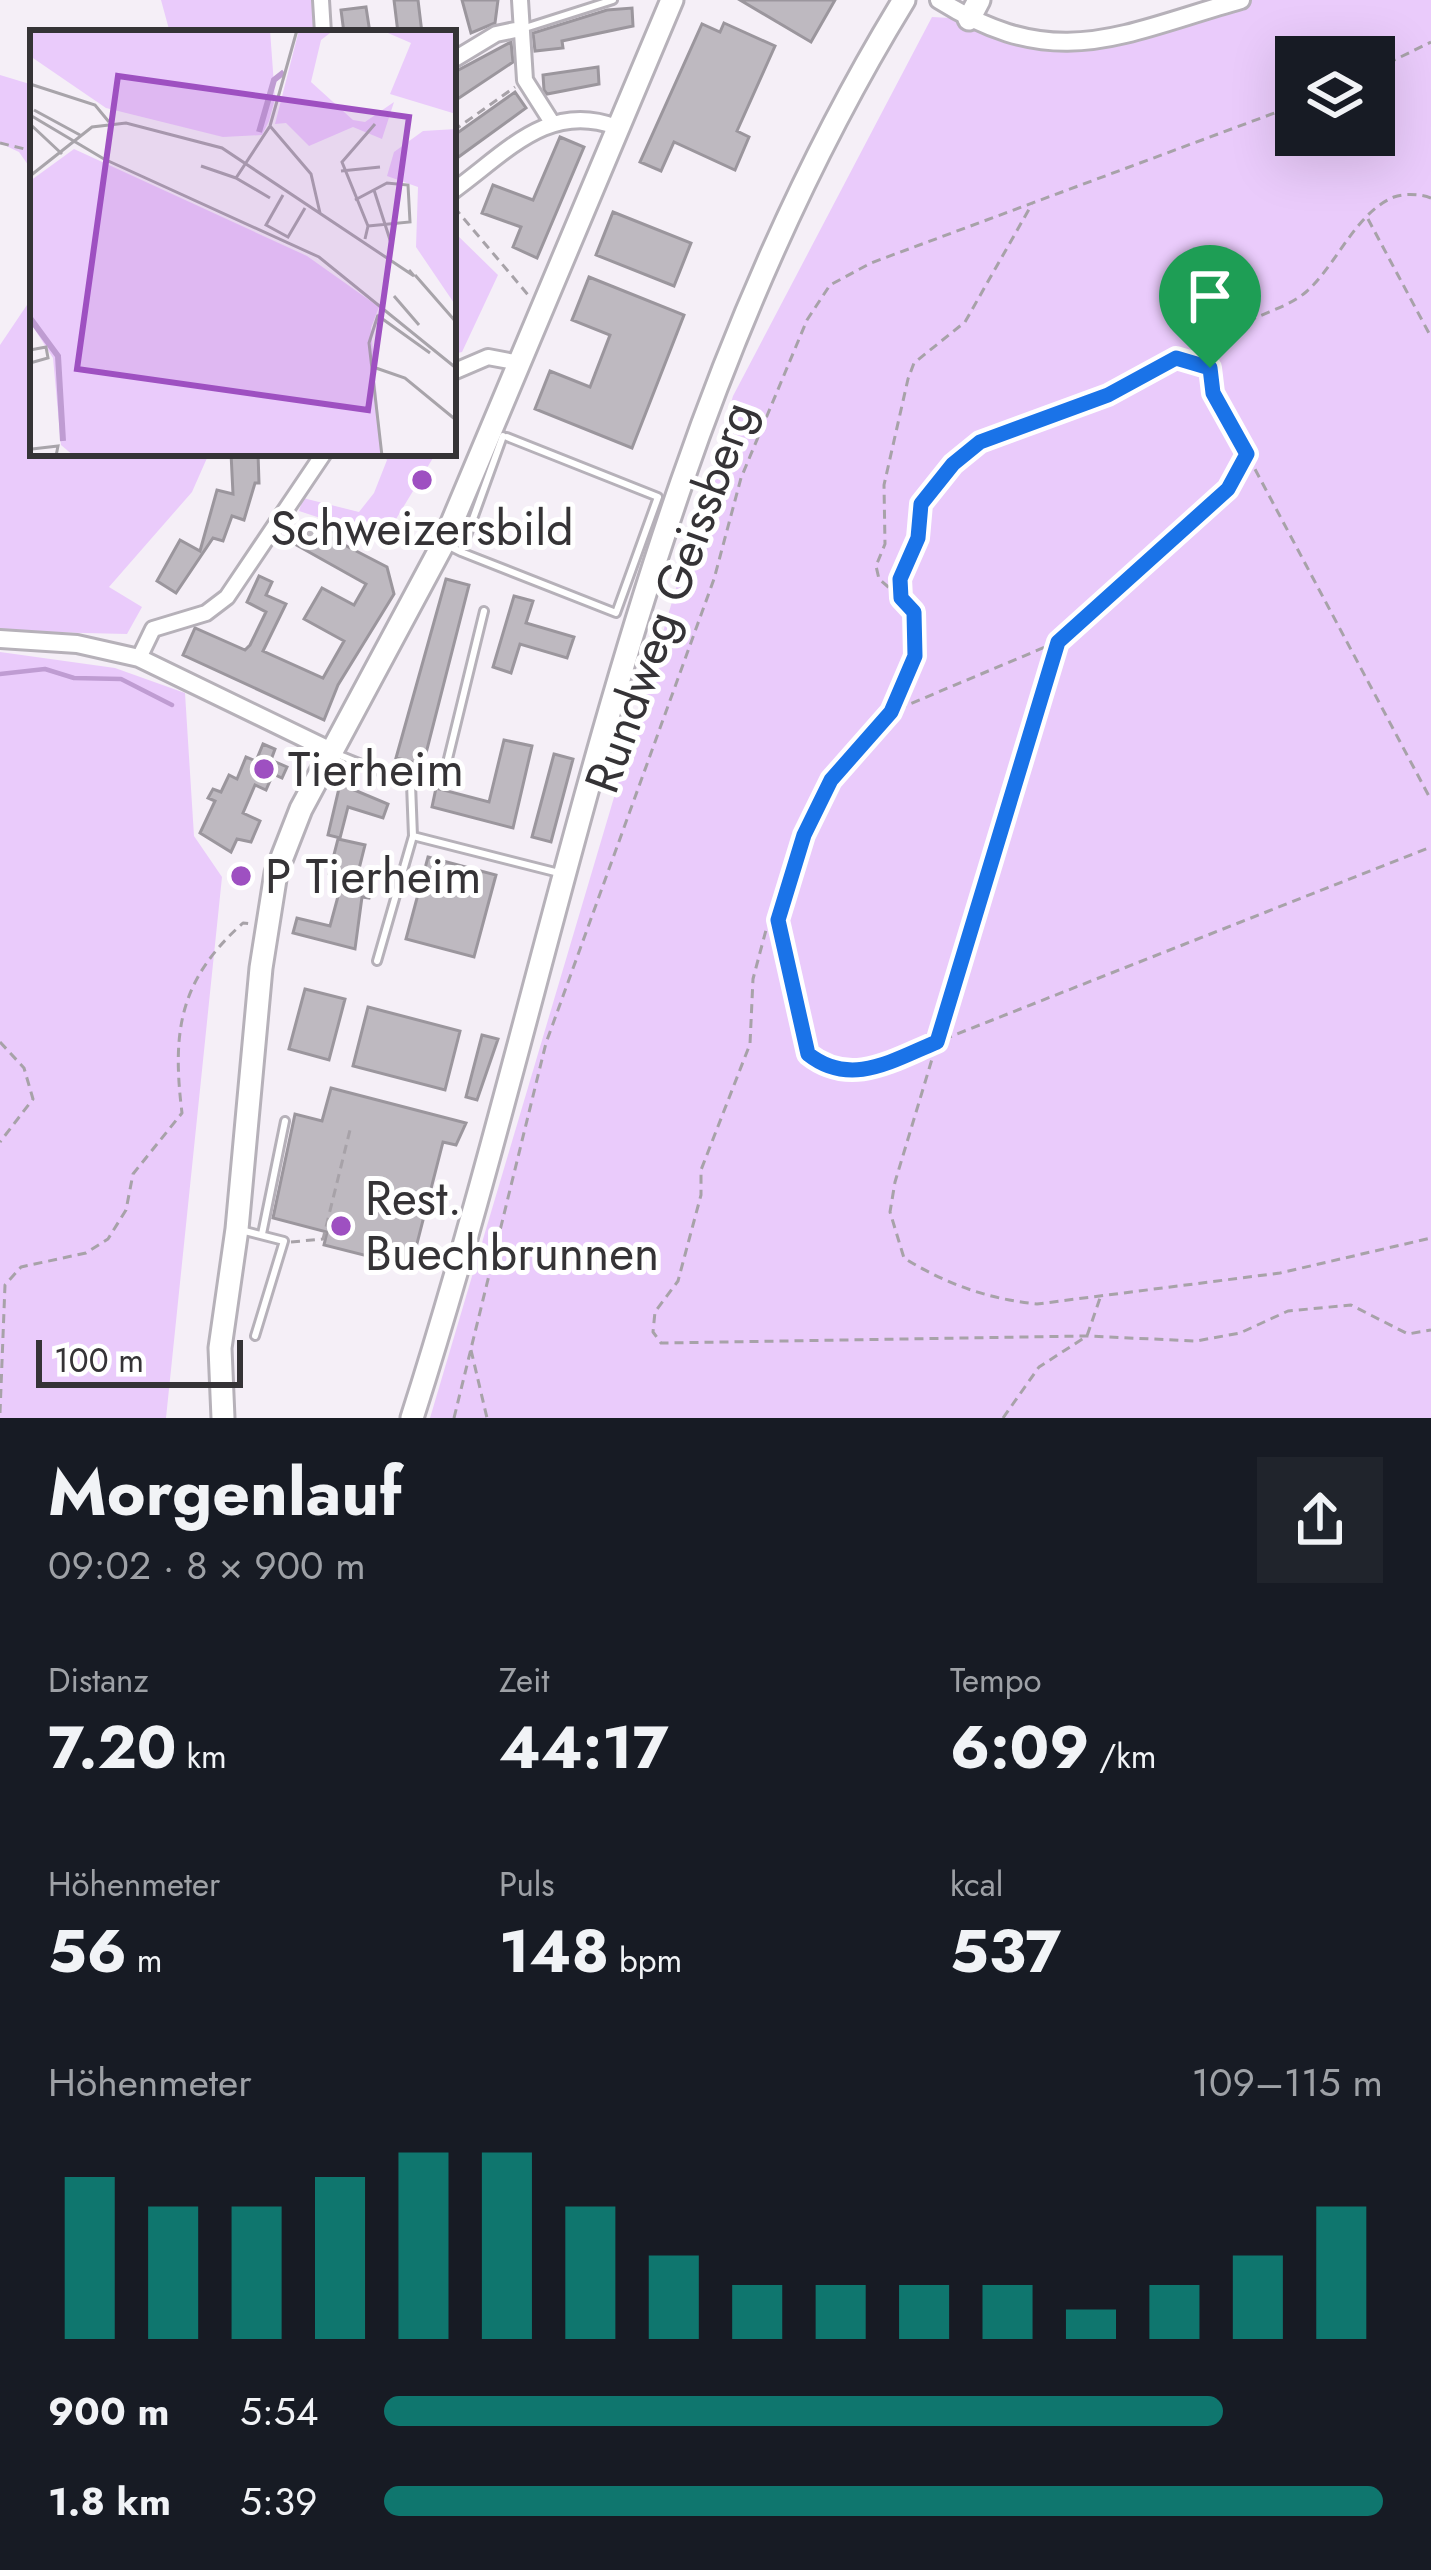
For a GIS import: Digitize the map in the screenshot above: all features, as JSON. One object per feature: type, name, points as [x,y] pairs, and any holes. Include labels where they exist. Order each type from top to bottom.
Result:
[{"type":"main road","points":[[223,1418],[219,1363],[237,1229],[266,925],[276,873],[301,809],[452,548],[499,434],[541,310],[672,0]]},
{"type":"main road","points":[[412,1418],[461,1259],[622,658],[680,476],[734,338],[832,123],[909,5]]},
{"type":"street","points":[[321,0],[323,30]]},
{"type":"street","points":[[520,0],[525,80],[550,121]]},
{"type":"street","points":[[939,0],[974,9],[1013,38],[1086,43],[1241,0]]},
{"type":"street","points":[[456,58],[496,34],[520,29]]},
{"type":"street","points":[[456,189],[550,121],[577,116],[616,127]]},
{"type":"street","points":[[456,371],[488,357],[520,363]]},
{"type":"street","points":[[140,658],[153,628],[206,613],[227,597],[322,456]]},
{"type":"street","points":[[0,639],[76,644],[140,658],[333,752]]},
{"type":"lane","points":[[520,29],[613,0]]},
{"type":"lane","points":[[452,548],[616,613],[658,497],[499,434]]},
{"type":"lane","points":[[333,752],[411,784],[445,772],[484,611]]},
{"type":"lane","points":[[377,962],[413,836],[411,784]]},
{"type":"lane","points":[[413,836],[563,874]]},
{"type":"lane","points":[[262,1234],[285,1121]]},
{"type":"lane","points":[[237,1229],[284,1241],[255,1336]]},
{"type":"path","points":[[1395,60],[1431,42]]},
{"type":"path","points":[[456,129],[525,80]]},
{"type":"path","name":"Rundweg Geissberg","points":[[454,1418],[546,1043],[714,579],[741,478],[788,357],[830,285],[871,262],[1275,113]]},
{"type":"path","points":[[0,143],[30,151]]},
{"type":"path","points":[[0,153],[10,146]]},
{"type":"path","points":[[1431,198],[1395,197],[1367,217],[1304,294],[1243,320],[1229,333],[1210,368],[1213,393],[1431,800]]},
{"type":"path","points":[[1033,203],[965,322],[914,363],[908,379],[884,485],[885,544],[876,566],[890,592],[914,612],[917,637],[891,712],[831,780],[804,835],[778,920],[808,1054],[824,1067],[863,1072],[1431,847]]},
{"type":"path","points":[[456,209],[541,310]]},
{"type":"path","points":[[1367,217],[1431,337]]},
{"type":"path","points":[[901,598],[900,579],[918,538],[921,504],[953,464],[980,442],[1108,395],[1176,358],[1210,368]]},
{"type":"path","points":[[891,712],[1058,642],[1228,489],[1247,454]]},
{"type":"path","points":[[1058,642],[892,1197],[893,1235],[904,1258],[934,1276],[998,1300],[1037,1304],[1280,1273],[1431,1238]]},
{"type":"path","points":[[778,920],[766,930],[753,979],[746,1058],[701,1170],[701,1195],[678,1281],[655,1312],[653,1332],[661,1343],[1087,1336],[1196,1341],[1240,1333],[1288,1311],[1352,1305],[1408,1334],[1431,1330]]},
{"type":"path","points":[[0,1413],[5,1285],[21,1267],[86,1253],[109,1239],[126,1210],[133,1174],[182,1113],[175,1058],[179,1012],[217,947],[243,923],[266,925]]},
{"type":"path","points":[[0,1042],[24,1068],[33,1099],[0,1142]]},
{"type":"path","points":[[284,1241],[323,1239],[351,1126]]},
{"type":"path","points":[[1004,1418],[1039,1367],[1087,1336],[1101,1294]]},
{"type":"path","points":[[471,1349],[487,1418]]},
{"type":"shaded area","points":[[161,0],[315,0],[317,30],[169,30]]},
{"type":"shaded area","points":[[1241,0],[1431,0],[1431,1418],[430,1418],[733,396],[932,17],[969,19],[1063,44]]},
{"type":"shaded area","points":[[0,75],[30,84],[30,168],[19,152],[0,143]]},
{"type":"shaded area","points":[[456,234],[498,275],[462,352],[456,353]]},
{"type":"shaded area","points":[[30,300],[30,456],[207,456],[192,492],[109,587],[142,607],[127,634],[0,631],[0,345]]},
{"type":"shaded area","points":[[384,456],[434,456],[384,539],[299,511],[303,498],[359,512],[374,493],[387,460]]},
{"type":"shaded area","points":[[0,652],[115,668],[185,693],[194,836],[222,877],[166,1418],[0,1418]]},
{"type":"building","points":[[394,0],[418,0],[422,30],[398,30]]},
{"type":"building","points":[[462,0],[498,0],[495,23],[471,33]]},
{"type":"building","points":[[740,0],[835,0],[811,42]]},
{"type":"building","points":[[366,7],[370,30],[344,30],[341,10]]},
{"type":"building","points":[[632,8],[633,26],[562,41],[563,48],[535,51],[533,33],[607,10]]},
{"type":"building","points":[[724,23],[775,46],[737,131],[749,137],[735,170],[674,142],[661,171],[640,162],[702,24],[720,32]]},
{"type":"building","points":[[511,42],[513,62],[456,100],[456,71]]},
{"type":"building","points":[[598,67],[599,84],[547,94],[544,90],[543,75]]},
{"type":"building","points":[[515,92],[526,108],[456,159],[456,134]]},
{"type":"building","points":[[560,137],[584,147],[537,258],[513,247],[521,227],[482,213],[493,185],[533,200]]},
{"type":"building","points":[[613,212],[691,243],[674,286],[596,255]]},
{"type":"building","points":[[589,277],[684,315],[632,448],[535,409],[550,371],[590,387],[610,335],[572,320]]},
{"type":"building","points":[[231,456],[258,456],[259,483],[255,483],[244,520],[232,516],[223,541],[213,538],[176,593],[157,581],[180,540],[200,551],[217,490],[233,494]]},
{"type":"building","points":[[303,521],[337,533],[333,539],[387,567],[394,594],[338,685],[324,720],[183,655],[195,628],[245,650],[250,645],[266,612],[247,602],[259,576],[272,582],[266,595],[286,604],[263,651],[323,678],[344,641],[304,619],[322,588],[354,605],[366,584],[291,542]]},
{"type":"building","points":[[446,579],[469,585],[423,765],[396,758]]},
{"type":"building","points":[[514,596],[533,601],[526,623],[574,637],[567,658],[520,644],[511,673],[493,667]]},
{"type":"building","points":[[504,740],[532,746],[513,828],[432,807],[436,788],[489,802]]},
{"type":"building","points":[[263,744],[275,749],[271,760],[287,767],[282,778],[273,774],[266,790],[255,785],[243,813],[260,821],[251,842],[237,839],[231,852],[200,833],[215,801],[208,798],[213,789],[221,792],[229,775],[237,779],[246,757],[256,761]]},
{"type":"building","points":[[554,754],[573,759],[551,842],[532,837]]},
{"type":"building","points":[[340,784],[388,804],[383,818],[348,807],[340,838],[328,835]]},
{"type":"building","points":[[338,839],[365,845],[356,881],[372,885],[369,898],[362,897],[355,949],[293,933],[297,918],[330,926],[343,878],[329,874]]},
{"type":"building","points":[[428,857],[496,875],[474,957],[406,939]]},
{"type":"building","points":[[305,989],[345,999],[329,1060],[289,1049]]},
{"type":"building","points":[[368,1007],[460,1031],[445,1090],[353,1066]]},
{"type":"building","points":[[482,1035],[498,1039],[477,1100],[466,1097]]},
{"type":"building","points":[[331,1088],[466,1123],[456,1145],[443,1142],[411,1267],[324,1245],[327,1232],[273,1218],[295,1114],[322,1121]]},
{"type":"waterway","points":[[0,674],[45,669],[74,678],[121,679],[172,705]]},
{"type":"place","name":"Schweizersbild","points":[[422,480]]},
{"type":"place","name":"Tierheim","points":[[264,769]]},
{"type":"place","name":"P Tierheim","points":[[241,876]]},
{"type":"place","name":"Rest. Buechbrunnen","points":[[341,1226]]},
{"type":"route","points":[[1176,358],[1210,368],[1213,393],[1247,454],[1228,489],[1058,642],[937,1042],[863,1072],[824,1067],[808,1054],[778,920],[804,835],[831,780],[891,712],[915,656],[914,612],[901,598],[900,579],[918,538],[921,504],[953,464],[980,442],[1007,436],[1108,395],[1176,358]]}]
